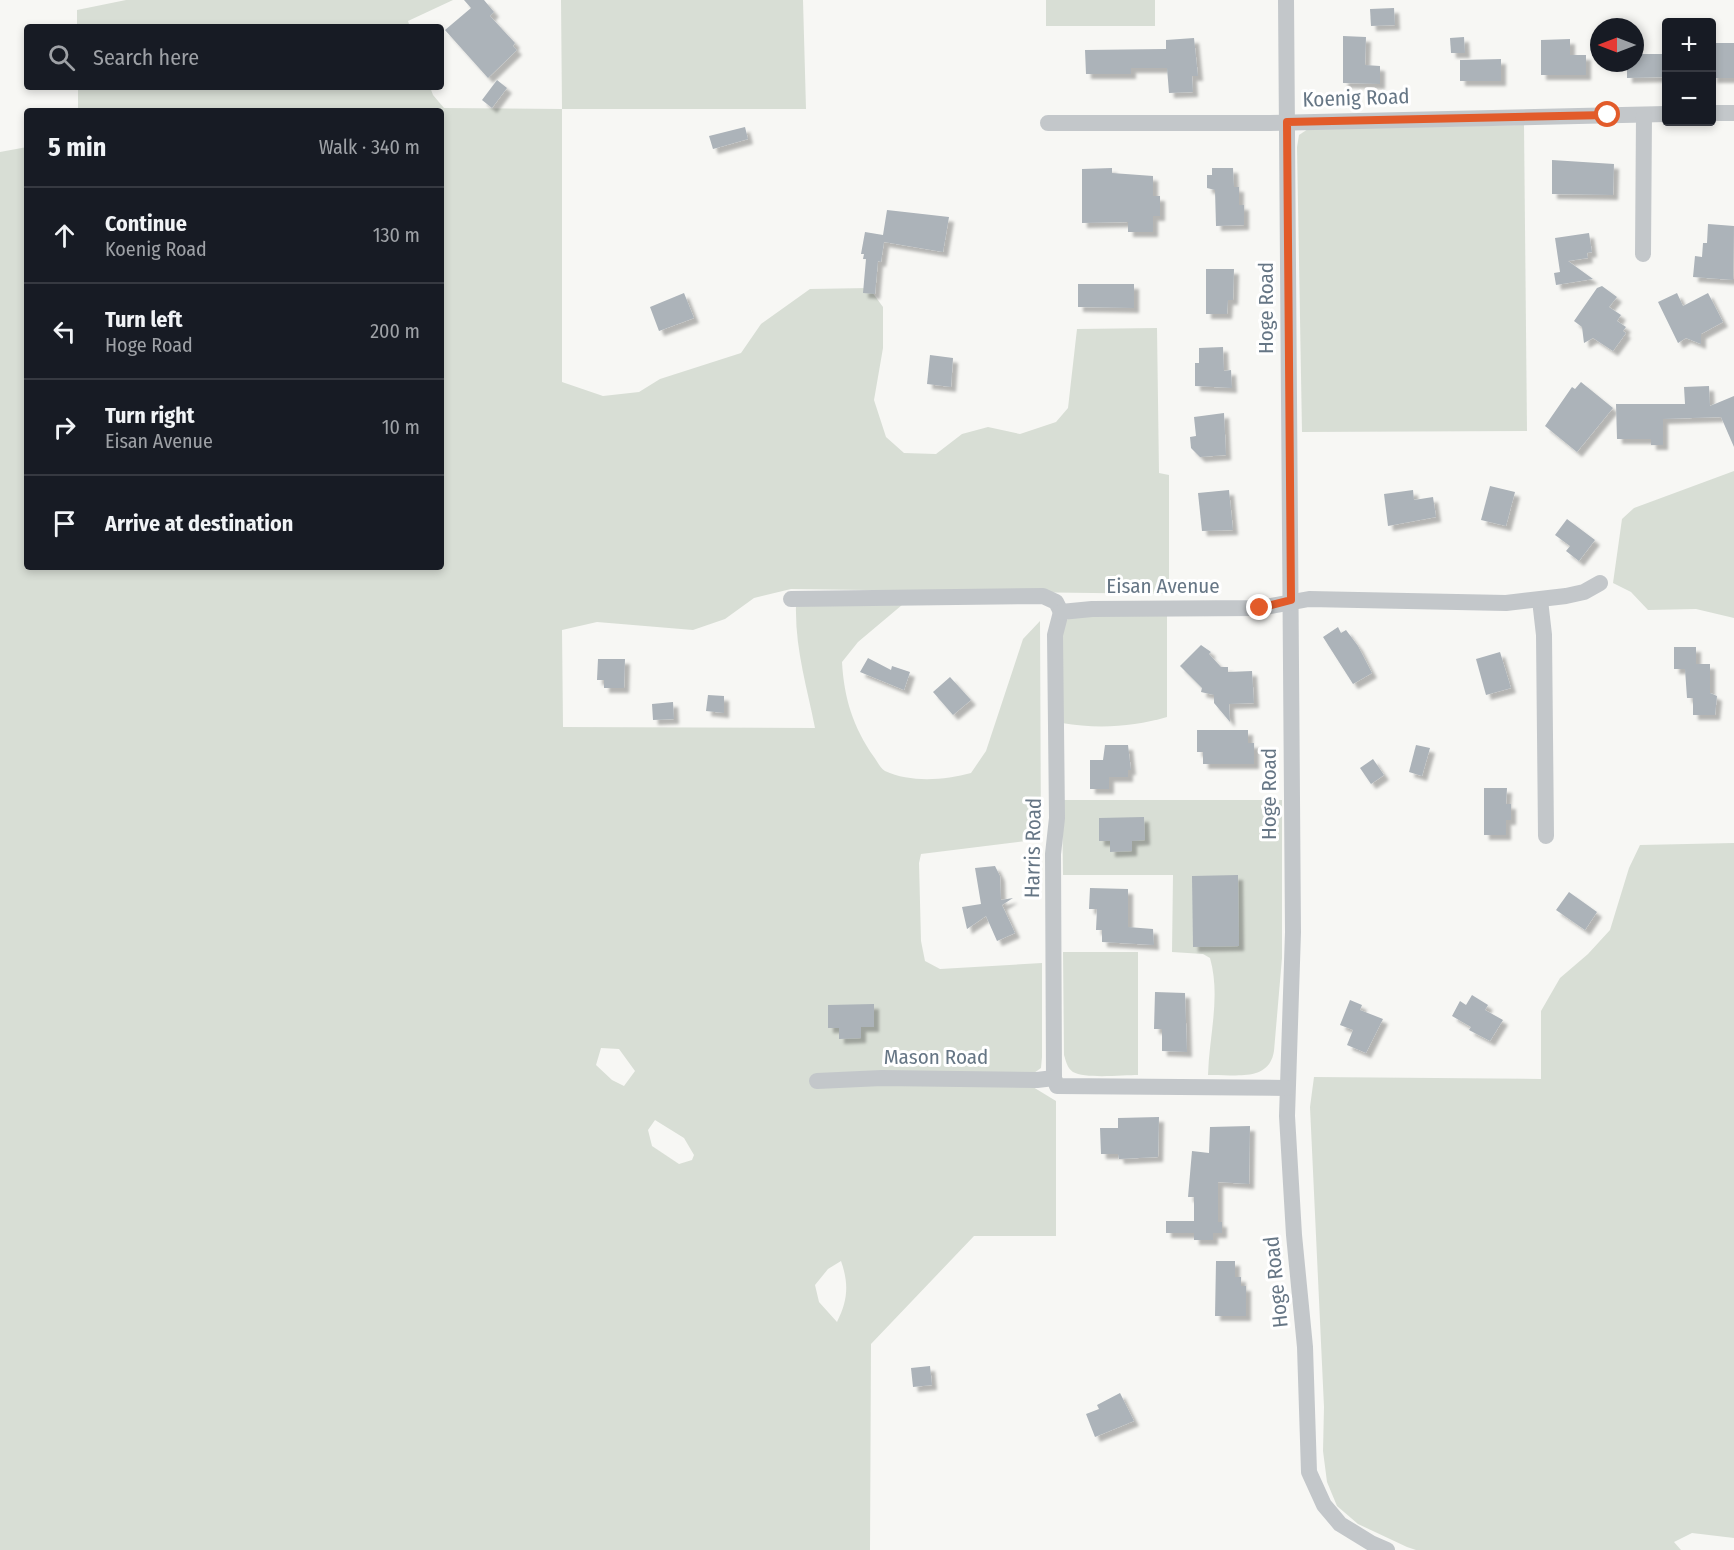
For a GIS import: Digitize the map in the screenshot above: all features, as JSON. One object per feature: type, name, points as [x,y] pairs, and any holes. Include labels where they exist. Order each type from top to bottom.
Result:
[{"type":"street","name":"Hoge Road","points":[[1286,0],[1293,932],[1287,1088],[1294,1235],[1307,1371],[1309,1472],[1324,1505],[1341,1524],[1387,1550]]},
{"type":"street","points":[[1716,113],[1734,113]]},
{"type":"street","name":"Koenig Road","points":[[1047,123],[1287,122],[1662,114]]},
{"type":"street","points":[[1643,254],[1644,115]]},
{"type":"street","name":"Eisan Avenue","points":[[1061,612],[1092,609],[1260,608],[1291,600],[1506,603],[1584,592],[1600,583]]},
{"type":"street","points":[[791,598],[1043,596],[1056,602],[1061,612]]},
{"type":"street","points":[[1540,600],[1544,634],[1546,836]]},
{"type":"street","name":"Harris Road","points":[[1056,1082],[1055,635],[1061,612]]},
{"type":"street","name":"Mason Road","points":[[817,1081],[882,1078],[1037,1080],[1287,1088]]},
{"type":"shaded area","points":[[126,0],[453,0],[408,21],[409,24],[77,24],[77,10]]},
{"type":"shaded area","points":[[561,0],[803,0],[806,109],[562,109]]},
{"type":"shaded area","points":[[1046,0],[1155,0],[1155,26],[1046,26]]},
{"type":"shaded area","points":[[78,90],[431,90],[444,108],[78,108]]},
{"type":"shaded area","points":[[444,108],[562,109],[562,382],[603,396],[639,392],[660,379],[741,353],[761,324],[810,289],[869,288],[883,307],[883,348],[874,400],[886,437],[904,453],[936,454],[962,434],[988,427],[1020,434],[1056,422],[1068,408],[1077,329],[1157,328],[1159,473],[1169,475],[1169,594],[791,589],[754,598],[725,619],[693,630],[597,622],[562,630],[563,727],[815,728],[799,653],[796,606],[902,605],[858,642],[842,662],[845,688],[860,735],[882,768],[895,775],[928,779],[971,773],[986,751],[1023,639],[1040,621],[1041,839],[921,854],[919,863],[921,941],[925,961],[940,969],[1042,963],[1042,1057],[1041,1068],[1034,1073],[1033,1087],[1056,1101],[1056,1236],[974,1236],[871,1344],[870,1550],[0,1550],[0,152],[24,148],[24,570],[444,570]],"holes":[[[601,1048],[619,1049],[635,1071],[624,1086],[612,1080],[596,1065]],[[655,1120],[684,1138],[694,1155],[692,1160],[679,1164],[652,1146],[648,1130]],[[841,1261],[846,1292],[837,1322],[819,1302],[815,1285],[828,1269]]]},
{"type":"shaded area","points":[[1524,125],[1527,431],[1302,432],[1297,147],[1299,135],[1308,129]]},
{"type":"shaded area","points":[[1734,471],[1734,618],[1696,609],[1648,610],[1631,592],[1613,583],[1622,519],[1634,508]]},
{"type":"shaded area","points":[[1167,613],[1167,717],[1115,726],[1062,723],[1063,623],[1074,615]]},
{"type":"shaded area","points":[[1062,800],[1282,800],[1282,958],[1274,1051],[1271,1061],[1265,1068],[1249,1075],[1208,1075],[1214,1002],[1213,973],[1210,958],[1203,954],[1172,952],[1173,875],[1063,875]]},
{"type":"shaded area","points":[[1734,843],[1734,1538],[1692,1533],[1674,1542],[1681,1550],[1416,1550],[1358,1524],[1337,1506],[1327,1482],[1323,1451],[1324,1407],[1310,1107],[1314,1077],[1541,1079],[1541,1011],[1560,978],[1588,954],[1610,930],[1629,868],[1640,845]]},
{"type":"shaded area","points":[[1063,952],[1138,952],[1138,1075],[1086,1075],[1073,1072],[1068,1066],[1064,1055]]},
{"type":"building","points":[[464,0],[484,0],[494,12],[490,16],[515,43],[513,46],[517,50],[488,78],[445,30],[471,8]]},
{"type":"building","points":[[1394,8],[1395,25],[1371,26],[1370,9]]},
{"type":"building","points":[[1343,36],[1366,37],[1365,65],[1380,66],[1380,84],[1343,83]]},
{"type":"building","points":[[1464,37],[1465,53],[1451,53],[1450,38]]},
{"type":"building","points":[[1194,38],[1198,76],[1192,76],[1193,92],[1169,93],[1167,68],[1131,68],[1131,74],[1086,74],[1085,50],[1166,49],[1166,40]]},
{"type":"building","points":[[1570,39],[1570,55],[1586,55],[1586,75],[1541,75],[1541,40]]},
{"type":"building","points":[[1716,43],[1734,43],[1734,78],[1716,78]]},
{"type":"building","points":[[1644,54],[1662,54],[1662,77],[1627,78],[1627,72],[1644,72]]},
{"type":"building","points":[[1501,59],[1501,81],[1460,81],[1460,60]]},
{"type":"building","points":[[497,80],[507,88],[492,108],[482,100]]},
{"type":"building","points":[[745,127],[748,139],[713,149],[709,136]]},
{"type":"building","points":[[1552,160],[1614,164],[1613,195],[1552,194]]},
{"type":"building","points":[[1112,168],[1112,173],[1153,176],[1153,196],[1160,196],[1160,216],[1153,216],[1153,232],[1128,232],[1128,222],[1082,223],[1082,169]]},
{"type":"building","points":[[1212,168],[1233,168],[1234,187],[1239,187],[1239,205],[1244,205],[1244,225],[1216,226],[1215,190],[1207,188],[1207,175],[1212,175]]},
{"type":"building","points":[[887,210],[949,217],[943,252],[884,242],[881,262],[878,261],[875,294],[863,293],[866,259],[863,259],[864,254],[861,254],[865,232],[883,235]]},
{"type":"building","points":[[1708,224],[1734,226],[1733,280],[1693,277],[1695,256],[1702,257],[1703,243],[1707,243]]},
{"type":"building","points":[[1589,233],[1592,252],[1587,253],[1588,258],[1568,261],[1593,279],[1556,285],[1554,273],[1560,272],[1555,238]]},
{"type":"building","points":[[1206,269],[1234,269],[1233,300],[1228,300],[1227,314],[1206,314]]},
{"type":"building","points":[[1078,284],[1134,284],[1134,308],[1078,307]]},
{"type":"building","points":[[1602,286],[1617,297],[1609,307],[1621,315],[1617,321],[1626,327],[1623,331],[1626,333],[1613,351],[1593,338],[1584,343],[1582,327],[1574,321],[1597,288]]},
{"type":"building","points":[[684,293],[694,318],[659,331],[650,307]]},
{"type":"building","points":[[1677,293],[1683,306],[1708,293],[1723,322],[1701,334],[1701,344],[1686,338],[1678,343],[1658,302]]},
{"type":"building","points":[[1223,347],[1224,371],[1231,370],[1232,388],[1195,386],[1195,363],[1199,363],[1199,348]]},
{"type":"building","points":[[930,355],[953,358],[951,387],[927,384]]},
{"type":"building","points":[[1581,382],[1613,408],[1577,452],[1545,426],[1572,387],[1575,389]]},
{"type":"building","points":[[1709,386],[1710,406],[1734,396],[1734,447],[1721,417],[1663,419],[1663,445],[1651,445],[1651,439],[1617,439],[1616,404],[1685,404],[1684,387]]},
{"type":"building","points":[[1224,413],[1226,455],[1200,457],[1191,448],[1190,437],[1196,436],[1194,417]]},
{"type":"building","points":[[1490,486],[1515,492],[1506,526],[1481,520]]},
{"type":"building","points":[[1229,490],[1233,530],[1202,531],[1198,493]]},
{"type":"building","points":[[1413,490],[1414,500],[1433,497],[1436,517],[1388,526],[1384,494]]},
{"type":"building","points":[[1567,519],[1595,540],[1579,561],[1566,551],[1570,546],[1555,535]]},
{"type":"building","points":[[1338,627],[1341,633],[1346,630],[1358,646],[1372,673],[1353,684],[1323,637]]},
{"type":"building","points":[[1201,645],[1211,652],[1209,654],[1221,667],[1228,667],[1228,672],[1252,671],[1254,703],[1229,704],[1230,722],[1214,703],[1214,695],[1201,692],[1202,688],[1180,666]]},
{"type":"building","points":[[1674,647],[1696,647],[1696,664],[1710,664],[1710,693],[1717,696],[1715,715],[1693,715],[1693,698],[1687,698],[1685,669],[1674,669]]},
{"type":"building","points":[[1500,652],[1511,688],[1486,695],[1476,659]]},
{"type":"building","points":[[868,658],[891,670],[892,666],[910,672],[904,690],[860,672]]},
{"type":"building","points":[[598,659],[625,659],[624,688],[604,688],[604,680],[597,680]]},
{"type":"building","points":[[950,677],[971,700],[953,715],[933,692]]},
{"type":"building","points":[[708,695],[724,696],[724,713],[706,711]]},
{"type":"building","points":[[673,702],[674,719],[653,720],[652,704]]},
{"type":"building","points":[[1197,730],[1248,730],[1248,743],[1254,743],[1254,764],[1203,764],[1203,752],[1197,752]]},
{"type":"building","points":[[1105,745],[1128,745],[1131,770],[1128,770],[1128,777],[1109,777],[1109,789],[1090,789],[1090,760],[1103,760]]},
{"type":"building","points":[[1416,745],[1430,748],[1422,776],[1409,772]]},
{"type":"building","points":[[1373,759],[1384,775],[1371,784],[1360,768]]},
{"type":"building","points":[[1484,788],[1507,788],[1506,804],[1511,804],[1511,820],[1506,820],[1506,835],[1484,835]]},
{"type":"building","points":[[1144,817],[1145,840],[1132,841],[1132,851],[1110,852],[1110,841],[1099,841],[1099,818]]},
{"type":"building","points":[[995,866],[1000,876],[1001,900],[1013,898],[1002,905],[1015,933],[997,941],[986,916],[967,929],[962,907],[981,904],[975,868]]},
{"type":"building","points":[[1238,875],[1239,946],[1193,947],[1192,876]]},
{"type":"building","points":[[1090,888],[1128,889],[1128,927],[1153,929],[1154,945],[1102,942],[1102,930],[1096,930],[1097,909],[1089,909]]},
{"type":"building","points":[[1569,892],[1597,912],[1585,930],[1556,910]]},
{"type":"building","points":[[1155,992],[1185,993],[1187,1052],[1162,1051],[1162,1029],[1154,1029]]},
{"type":"building","points":[[1472,995],[1488,1005],[1485,1010],[1503,1020],[1490,1041],[1469,1030],[1471,1027],[1452,1016],[1460,1001],[1466,1005]]},
{"type":"building","points":[[1350,1000],[1362,1005],[1360,1010],[1383,1019],[1366,1053],[1347,1045],[1353,1030],[1340,1025]]},
{"type":"building","points":[[874,1004],[874,1027],[861,1027],[861,1038],[839,1039],[839,1028],[828,1028],[828,1005]]},
{"type":"building","points":[[1159,1117],[1158,1157],[1119,1159],[1118,1154],[1101,1154],[1100,1128],[1118,1128],[1118,1118]]},
{"type":"building","points":[[1250,1126],[1249,1184],[1218,1182],[1218,1222],[1222,1222],[1222,1233],[1213,1233],[1213,1240],[1194,1240],[1194,1233],[1166,1233],[1166,1221],[1194,1221],[1194,1197],[1188,1197],[1192,1151],[1209,1153],[1210,1127]]},
{"type":"building","points":[[1216,1261],[1235,1261],[1235,1277],[1241,1277],[1241,1286],[1246,1286],[1246,1316],[1215,1316]]},
{"type":"building","points":[[930,1366],[932,1385],[913,1387],[911,1368]]},
{"type":"building","points":[[1120,1393],[1134,1421],[1095,1437],[1086,1414],[1099,1409],[1097,1405]]},
{"type":"route","points":[[1260,608],[1291,600],[1287,122],[1608,115]]}]
